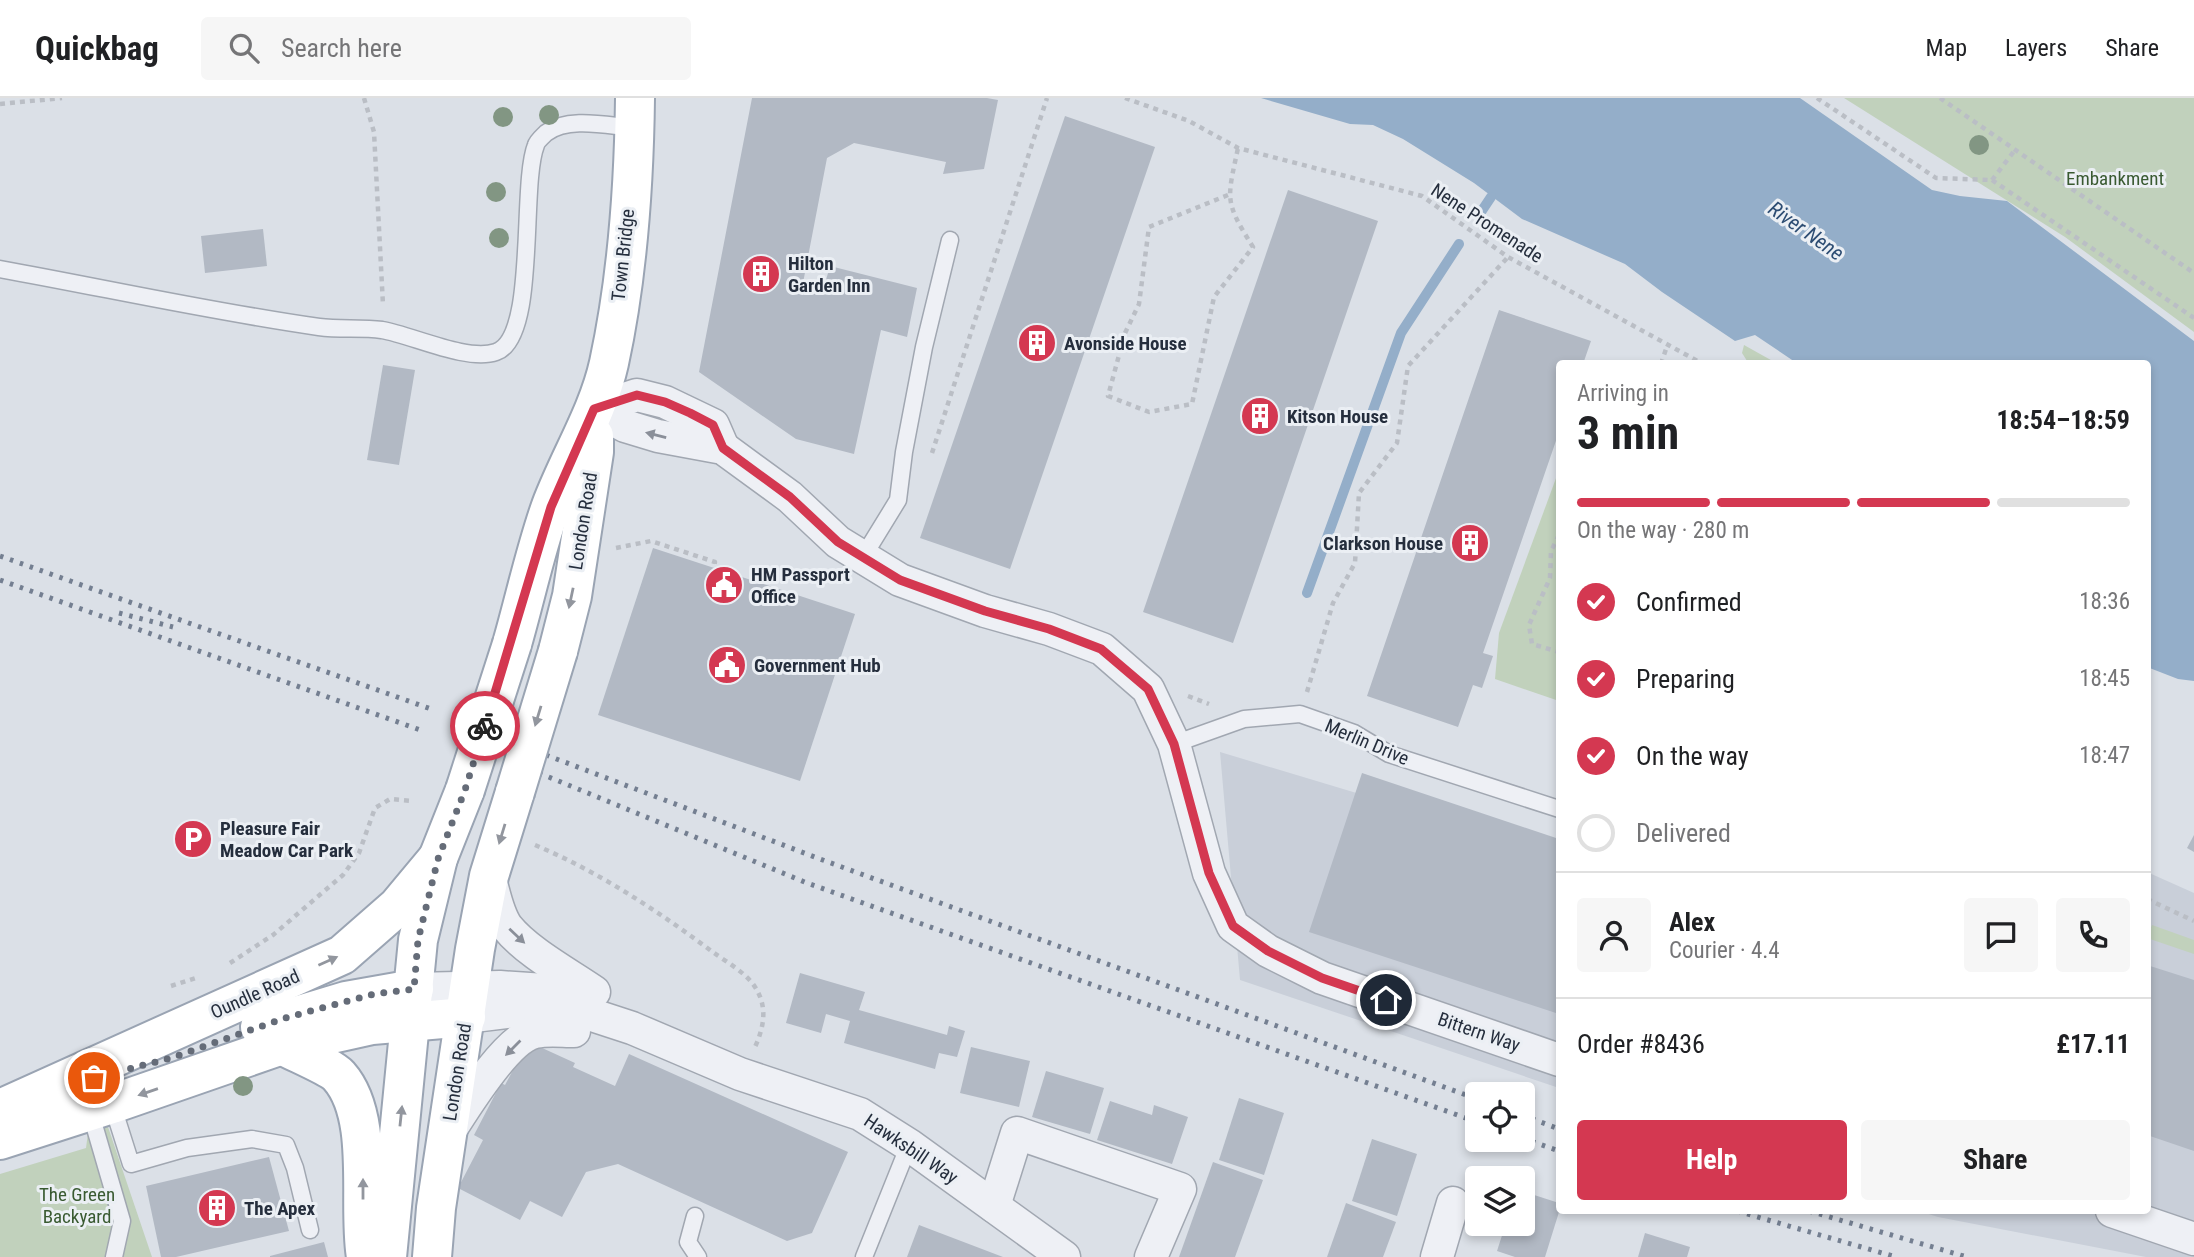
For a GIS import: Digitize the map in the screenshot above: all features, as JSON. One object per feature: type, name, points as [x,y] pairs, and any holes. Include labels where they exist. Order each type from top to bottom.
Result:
[{"type":"main road","name":"Town Bridge","points":[[594,409],[609,365],[623,277],[635,113]]},
{"type":"main road","name":"London Road","points":[[412,1005],[418,940],[438,859],[465,790],[512,644],[551,507],[594,409]]},
{"type":"main road","name":"London Road","points":[[432,1257],[447,1135],[489,876],[572,596],[592,465],[594,409]]},
{"type":"main road","name":"Oundle Road","points":[[0,1109],[342,955],[398,906],[438,859]]},
{"type":"main road","name":"Oundle Road","points":[[43,1091],[171,1058],[285,1018],[346,1001],[412,1005],[468,1002]]},
{"type":"main road","name":"Oundle Road","points":[[0,1140],[282,1045],[372,1025],[412,1005]]},
{"type":"main road","points":[[387,1257],[412,1005]]},
{"type":"main road","points":[[282,1045],[338,1075],[356,1106],[363,1162],[363,1242],[366,1257]]},
{"type":"street","name":"Bittern Way","points":[[594,409],[625,426],[657,436],[723,448],[790,497],[838,542],[900,580],[1101,649],[1148,689],[1174,744],[1209,873],[1233,926],[1268,951],[1322,978],[1556,1059]]},
{"type":"street","name":"Hawksbill Way","points":[[489,876],[506,926],[520,940],[596,993],[722,1055],[740,1074]]},
{"type":"street","name":"Hawksbill Way","points":[[468,1002],[544,988],[596,993]]},
{"type":"street","name":"Hawksbill Way","points":[[468,1002],[523,1010],[580,1011],[632,1028],[740,1074],[860,1114],[909,1145],[1064,1257]]},
{"type":"street","name":"Hawksbill Way","points":[[447,1135],[486,1074],[520,1041],[534,1032],[595,1032],[676,1063],[740,1074]]},
{"type":"street","points":[[994,1206],[1017,1133],[1180,1189],[1152,1257]]},
{"type":"street","points":[[1437,1257],[1453,1203]]},
{"type":"street","points":[[2121,1214],[2194,1239]]},
{"type":"lane","points":[[0,269],[321,327],[383,330],[425,344],[477,354],[496,352],[510,343],[517,327],[531,170],[536,143],[548,132],[572,124],[635,113]]},
{"type":"lane","points":[[863,557],[898,499],[924,347],[950,240]]},
{"type":"lane","name":"Merlin Drive","points":[[1174,744],[1244,719],[1300,714],[1354,733],[1389,754],[1556,808]]},
{"type":"lane","points":[[101,1108],[131,1164],[187,1148],[252,1139],[286,1145],[295,1168],[310,1230]]},
{"type":"lane","points":[[101,1108],[122,1221],[114,1257]]},
{"type":"lane","points":[[864,1257],[909,1145]]},
{"type":"lane","points":[[695,1216],[688,1242],[698,1257]]},
{"type":"path","points":[[0,104],[62,98]]},
{"type":"path","points":[[364,98],[374,132],[383,330]]},
{"type":"path","points":[[931,457],[1047,98]]},
{"type":"path","name":"Nene Promenade","points":[[1125,98],[1189,121],[1238,148],[1422,196],[1508,257],[1695,360]]},
{"type":"path","points":[[1817,98],[1936,178],[1992,180],[2194,318]]},
{"type":"path","points":[[1940,98],[2194,273]]},
{"type":"path","points":[[1228,195],[1149,227],[1139,304],[1125,333],[1108,396],[1149,412],[1192,404],[1214,297],[1253,247],[1235,218],[1228,195],[1238,148]]},
{"type":"path","points":[[1992,180],[2015,150]]},
{"type":"path","points":[[1300,714],[1333,603],[1354,563],[1359,493],[1397,443],[1408,366],[1508,257]]},
{"type":"path","points":[[1662,360],[1667,346]]},
{"type":"path","points":[[608,550],[651,541],[715,562],[713,567]]},
{"type":"path","points":[[1556,541],[1551,551],[1550,578],[1529,625],[1532,644],[1556,651]]},
{"type":"path","points":[[221,968],[273,934],[343,875],[359,853],[375,808],[390,799],[412,801]]},
{"type":"path","points":[[535,844],[575,861],[660,914],[701,942],[754,985],[763,1002],[765,1020],[756,1045]]},
{"type":"path","points":[[2151,901],[2194,921]]},
{"type":"shaded area","points":[[1220,752],[1556,853],[1556,1087],[1240,980]]},
{"type":"shaded area","points":[[2151,874],[2194,893],[2194,1257],[2146,1257],[1928,1214],[2151,1214]]},
{"type":"green space","name":"Embankment","points":[[1844,98],[2194,98],[2194,332],[2065,237]]},
{"type":"green space","points":[[1744,345],[1771,360],[1746,360],[1742,353]]},
{"type":"green space","points":[[1556,478],[1556,700],[1495,679],[1499,633]]},
{"type":"green space","points":[[2152,925],[2194,940],[2194,954],[2151,939]]},
{"type":"green space","name":"The Green Backyard","points":[[108,1127],[152,1257],[0,1257],[0,1174],[86,1148],[88,1133]]},
{"type":"water","name":"River Nene","points":[[1261,98],[1800,98],[1932,190],[2007,201],[2194,341],[2194,681],[2178,679],[2151,669],[2151,360],[1792,360],[1755,335],[1735,341],[1625,264],[1522,219],[1474,183],[1403,139],[1373,125],[1350,124]]},
{"type":"building","name":"Hilton Garden Inn","points":[[752,98],[998,100],[984,169],[943,174],[946,162],[854,143],[827,158],[803,283],[824,287],[830,266],[917,288],[907,337],[881,330],[854,454],[796,439],[699,372]]},
{"type":"building","name":"Avonside House","points":[[1065,116],[1155,147],[1010,569],[920,538]]},
{"type":"building","name":"Kitson House","points":[[1288,190],[1378,221],[1233,643],[1143,612]]},
{"type":"building","points":[[263,229],[267,266],[205,273],[201,236]]},
{"type":"building","name":"Clarkson House","points":[[1499,310],[1591,341],[1584,360],[1556,360],[1556,441],[1483,653],[1493,656],[1482,688],[1473,685],[1458,727],[1367,696]]},
{"type":"building","points":[[383,365],[415,370],[399,465],[367,460]]},
{"type":"building","name":"Government Hub","points":[[653,548],[855,614],[800,781],[598,715]]},
{"type":"building","points":[[1362,773],[1556,838],[1556,1013],[1309,932]]},
{"type":"building","points":[[2194,835],[2194,852],[2187,848]]},
{"type":"building","points":[[2151,966],[2194,980],[2194,1151],[2151,1136]]},
{"type":"building","points":[[800,973],[865,992],[859,1010],[947,1035],[949,1026],[965,1031],[957,1057],[939,1053],[935,1069],[844,1043],[850,1021],[826,1014],[821,1033],[786,1023]]},
{"type":"building","points":[[540,1047],[575,1063],[573,1067],[615,1086],[629,1054],[848,1152],[812,1233],[787,1241],[618,1164],[586,1172],[562,1217],[530,1201],[520,1220],[458,1188],[483,1140],[474,1135],[501,1083],[505,1085],[520,1057]]},
{"type":"building","points":[[971,1047],[1030,1061],[1019,1107],[960,1093]]},
{"type":"building","points":[[1046,1071],[1104,1088],[1090,1134],[1032,1117]]},
{"type":"building","points":[[1239,1098],[1284,1113],[1264,1175],[1219,1160]]},
{"type":"building","points":[[1110,1101],[1152,1115],[1154,1105],[1188,1117],[1172,1164],[1097,1140]]},
{"type":"building","points":[[1372,1139],[1417,1154],[1397,1216],[1352,1201]]},
{"type":"building","name":"The Apex","points":[[269,1157],[289,1231],[176,1257],[161,1257],[146,1186]]},
{"type":"building","points":[[1213,1162],[1263,1180],[1235,1257],[1179,1257]]},
{"type":"building","points":[[1535,1195],[1556,1202],[1556,1214],[1558,1214],[1545,1257],[1515,1257],[1497,1251],[1502,1236],[1535,1236]]},
{"type":"building","points":[[1346,1203],[1396,1222],[1383,1257],[1327,1257]]},
{"type":"building","points":[[919,1225],[1003,1257],[907,1257]]},
{"type":"building","points":[[1645,1233],[1690,1247],[1687,1257],[1638,1257]]},
{"type":"building","points":[[324,1242],[328,1257],[270,1257],[270,1256]]},
{"type":"waterway","points":[[1479,215],[1491,197]]},
{"type":"waterway","points":[[1307,593],[1401,333],[1459,244]]},
{"type":"railway","points":[[0,556],[431,709]]},
{"type":"railway","points":[[0,580],[423,731]]},
{"type":"railway","points":[[119,613],[173,627]]},
{"type":"railway","points":[[546,755],[820,859],[1465,1095]]},
{"type":"railway","points":[[539,773],[807,883],[1465,1118]]},
{"type":"railway","points":[[1535,1120],[1556,1128]]},
{"type":"railway","points":[[1535,1143],[1556,1150]]},
{"type":"railway","points":[[1747,1214],[1896,1257]]},
{"type":"railway","points":[[1819,1214],[1967,1257]]},
{"type":"way so far","points":[[94,1078],[171,1058],[285,1018],[346,1001],[414,989],[418,940],[438,859],[465,790],[485,726]]},
{"type":"place","name":"Hilton Garden Inn","points":[[761,274]]},
{"type":"place","name":"Avonside House","points":[[1037,343]]},
{"type":"place","name":"Kitson House","points":[[1260,416]]},
{"type":"place","name":"Clarkson House","points":[[1470,543]]},
{"type":"place","name":"HM Passport Office","points":[[724,585]]},
{"type":"place","name":"Government Hub","points":[[727,665]]},
{"type":"place","name":"Pleasure Fair Meadow Car Park","points":[[193,839]]},
{"type":"place","name":"The Apex","points":[[217,1208]]},
{"type":"route","points":[[485,726],[512,644],[551,507],[594,409],[637,395],[665,402],[713,425],[723,448],[790,497],[838,542],[900,580],[1101,649],[1148,689],[1174,744],[1209,873],[1233,926],[1268,951],[1322,978],[1386,1000]]}]
